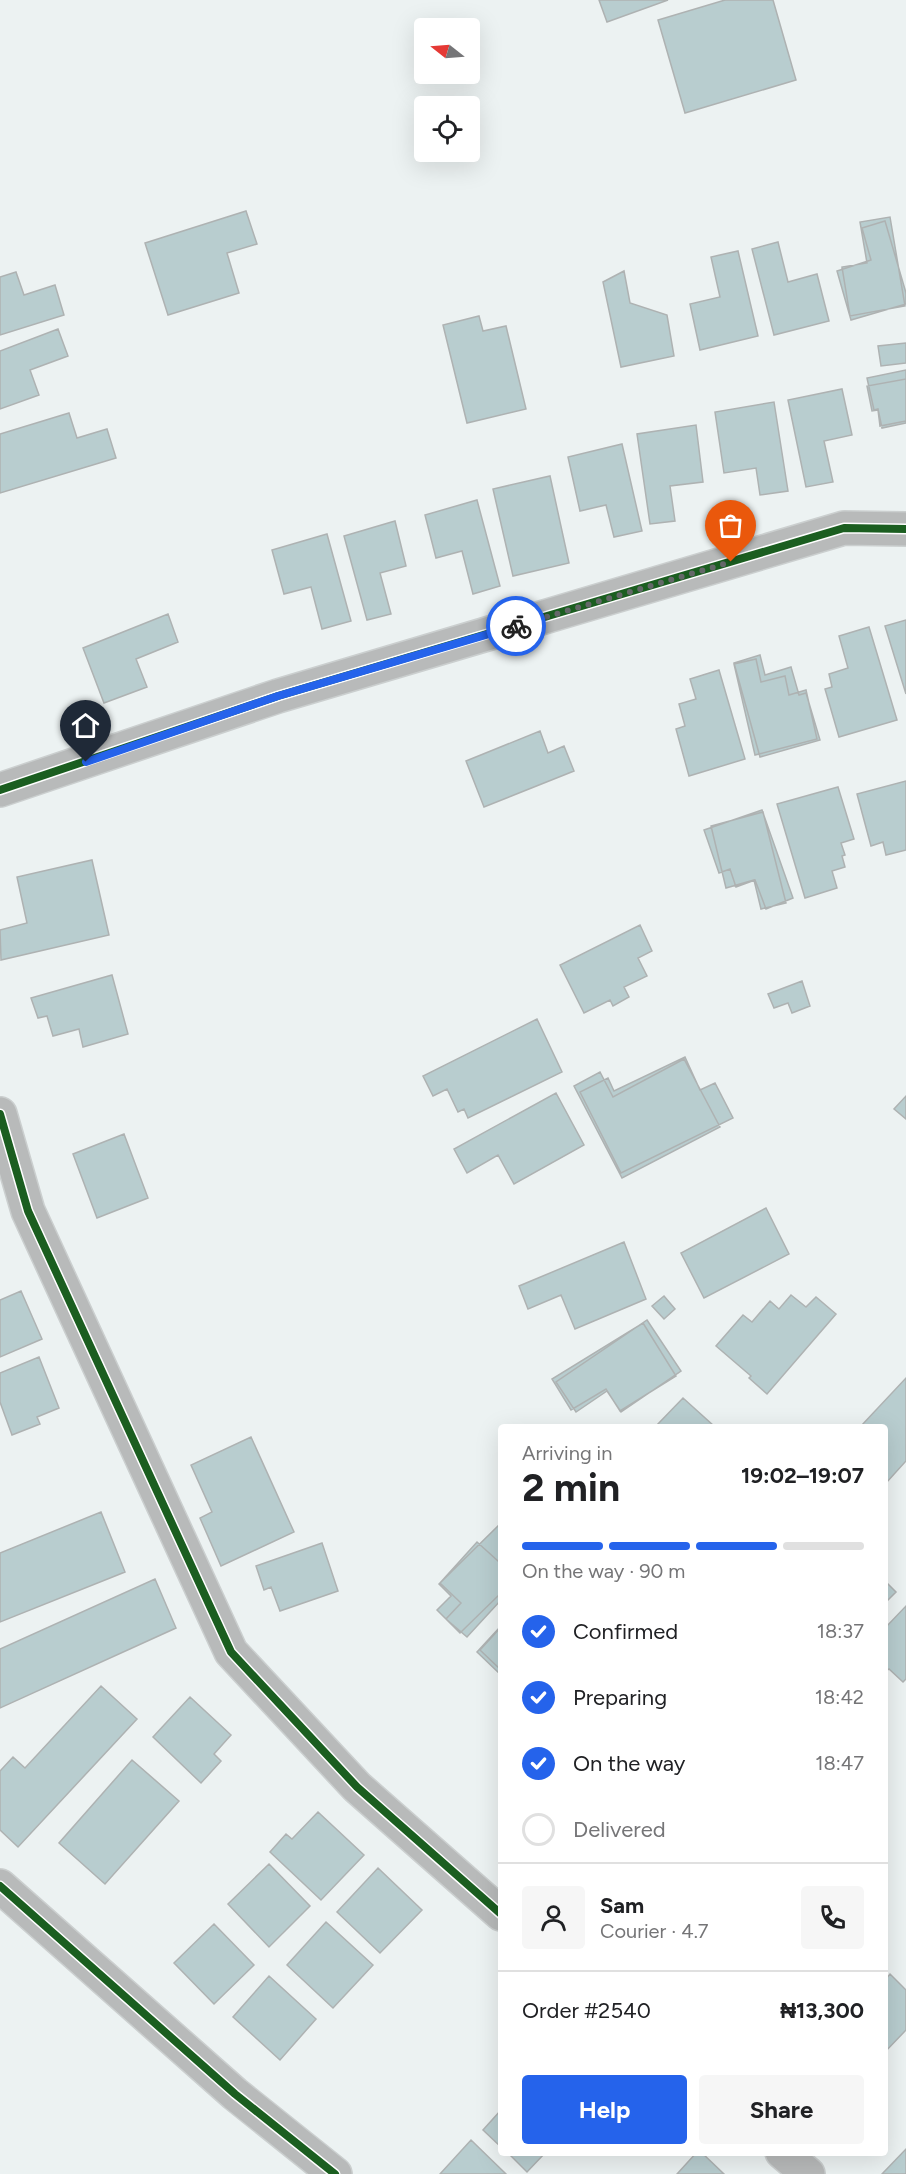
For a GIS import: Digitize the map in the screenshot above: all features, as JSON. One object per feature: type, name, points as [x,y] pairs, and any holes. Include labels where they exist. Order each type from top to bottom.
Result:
[{"type":"street","points":[[0,790],[278,696],[844,528],[906,529]]},
{"type":"street","points":[[0,1114],[28,1211],[231,1652],[357,1787],[498,1911]]},
{"type":"street","points":[[0,1886],[236,2094],[335,2174]]},
{"type":"street","points":[[787,2156],[808,2174]]},
{"type":"building","points":[[599,0],[668,0],[607,22]]},
{"type":"building","points":[[725,0],[773,0],[796,80],[685,113],[658,20]]},
{"type":"building","points":[[246,211],[257,244],[227,253],[239,293],[168,315],[145,243]]},
{"type":"building","points":[[890,217],[905,306],[850,316],[842,267],[867,263],[860,222]]},
{"type":"building","points":[[885,221],[906,293],[906,304],[851,320],[837,271],[871,260],[862,228]]},
{"type":"building","points":[[778,242],[788,282],[817,274],[829,321],[774,335],[752,249]]},
{"type":"building","points":[[738,251],[758,336],[700,350],[690,304],[720,297],[711,257]]},
{"type":"building","points":[[624,271],[630,303],[667,315],[674,356],[621,367],[603,282]]},
{"type":"building","points":[[16,272],[24,295],[55,285],[64,315],[0,335],[0,277]]},
{"type":"building","points":[[479,316],[483,331],[506,326],[526,409],[467,423],[443,325]]},
{"type":"building","points":[[58,329],[68,356],[30,370],[39,395],[0,409],[0,351]]},
{"type":"building","points":[[906,343],[906,363],[881,366],[878,346]]},
{"type":"building","points":[[906,370],[906,423],[882,428],[878,409],[874,410],[867,378]]},
{"type":"building","points":[[906,379],[906,421],[880,426],[878,410],[872,411],[867,386]]},
{"type":"building","points":[[842,389],[852,435],[824,441],[833,482],[806,487],[788,400]]},
{"type":"building","points":[[774,402],[788,491],[760,495],[756,468],[724,473],[715,412]]},
{"type":"building","points":[[69,413],[77,438],[107,429],[116,458],[0,493],[0,434]]},
{"type":"building","points":[[696,425],[703,482],[670,486],[675,521],[650,524],[637,434]]},
{"type":"building","points":[[622,444],[642,531],[614,537],[606,505],[580,511],[568,457]]},
{"type":"building","points":[[550,476],[569,563],[513,576],[493,489]]},
{"type":"building","points":[[477,500],[500,586],[473,594],[462,551],[436,558],[425,515]]},
{"type":"building","points":[[395,521],[406,566],[380,573],[391,614],[367,620],[344,536]]},
{"type":"building","points":[[327,534],[351,621],[322,629],[311,587],[284,594],[272,550]]},
{"type":"building","points":[[168,614],[178,642],[136,659],[147,687],[104,703],[83,648]]},
{"type":"building","points":[[906,620],[906,694],[885,626]]},
{"type":"building","points":[[869,627],[897,720],[839,737],[825,689],[832,687],[829,674],[848,668],[839,636]]},
{"type":"building","points":[[760,655],[765,675],[791,667],[799,695],[806,693],[820,740],[760,757],[734,663]]},
{"type":"building","points":[[756,659],[761,682],[785,676],[789,695],[806,690],[817,739],[755,755],[734,664]]},
{"type":"building","points":[[719,670],[745,759],[689,776],[676,729],[685,726],[679,704],[696,699],[690,679]]},
{"type":"building","points":[[540,731],[548,753],[564,746],[574,771],[484,807],[466,761]]},
{"type":"building","points":[[906,781],[906,850],[886,855],[883,842],[871,846],[857,794]]},
{"type":"building","points":[[838,787],[854,839],[841,843],[845,855],[842,856],[845,867],[832,871],[837,888],[805,898],[777,804]]},
{"type":"building","points":[[762,810],[793,898],[766,909],[755,880],[736,887],[730,869],[719,873],[704,830]]},
{"type":"building","points":[[763,812],[786,903],[761,909],[754,880],[726,888],[711,826]]},
{"type":"building","points":[[92,860],[109,935],[1,960],[0,930],[27,923],[17,877]]},
{"type":"building","points":[[640,925],[652,951],[638,958],[647,976],[624,987],[629,997],[613,1006],[610,1000],[584,1013],[560,965]]},
{"type":"building","points":[[112,975],[128,1034],[83,1047],[79,1029],[53,1036],[47,1016],[38,1018],[31,998]]},
{"type":"building","points":[[802,981],[810,1006],[792,1013],[788,1003],[774,1008],[768,994]]},
{"type":"building","points":[[537,1019],[562,1072],[468,1118],[464,1109],[458,1112],[447,1089],[433,1096],[423,1076]]},
{"type":"building","points":[[685,1057],[700,1090],[715,1083],[733,1118],[621,1173],[580,1092],[608,1078],[614,1091]]},
{"type":"building","points":[[684,1059],[720,1127],[622,1178],[574,1086],[600,1072],[613,1097]]},
{"type":"building","points":[[556,1093],[584,1145],[514,1184],[498,1155],[467,1173],[454,1149]]},
{"type":"building","points":[[906,1096],[906,1119],[894,1109]]},
{"type":"building","points":[[124,1134],[148,1198],[97,1218],[73,1154]]},
{"type":"building","points":[[766,1208],[789,1254],[704,1298],[681,1253]]},
{"type":"building","points":[[624,1242],[646,1299],[575,1329],[561,1295],[528,1309],[519,1286]]},
{"type":"building","points":[[21,1291],[42,1339],[0,1357],[0,1300]]},
{"type":"building","points":[[791,1295],[806,1307],[816,1297],[836,1314],[767,1394],[749,1378],[751,1376],[716,1346],[743,1315],[752,1322],[770,1301],[779,1309]]},
{"type":"building","points":[[664,1296],[675,1309],[664,1319],[652,1306]]},
{"type":"building","points":[[647,1320],[681,1371],[621,1412],[607,1391],[576,1412],[556,1382]]},
{"type":"building","points":[[643,1323],[676,1376],[620,1411],[606,1389],[571,1410],[552,1379]]},
{"type":"building","points":[[39,1357],[59,1408],[37,1417],[40,1424],[12,1435],[0,1402],[0,1373]]},
{"type":"building","points":[[906,1378],[906,1461],[888,1481],[888,1424],[863,1424]]},
{"type":"building","points":[[683,1398],[712,1424],[658,1424]]},
{"type":"building","points":[[251,1437],[294,1532],[221,1566],[200,1518],[212,1512],[191,1465]]},
{"type":"building","points":[[101,1512],[125,1572],[0,1622],[0,1553]]},
{"type":"building","points":[[498,1526],[498,1596],[460,1633],[437,1610],[451,1596],[439,1584]]},
{"type":"building","points":[[477,1542],[498,1561],[498,1603],[467,1637],[446,1619],[461,1603],[440,1583]]},
{"type":"building","points":[[322,1543],[338,1591],[280,1611],[271,1587],[264,1590],[256,1566]]},
{"type":"building","points":[[155,1579],[176,1628],[0,1708],[0,1649]]},
{"type":"building","points":[[888,1584],[896,1592],[888,1600]]},
{"type":"building","points":[[906,1606],[906,1679],[903,1682],[888,1670],[888,1625]]},
{"type":"building","points":[[498,1629],[498,1672],[477,1652]]},
{"type":"building","points":[[498,1630],[498,1667],[480,1650]]},
{"type":"building","points":[[101,1686],[137,1719],[18,1847],[0,1830],[0,1771],[13,1757],[25,1768]]},
{"type":"building","points":[[190,1697],[231,1735],[214,1754],[221,1761],[201,1783],[153,1737]]},
{"type":"building","points":[[132,1760],[179,1801],[105,1884],[59,1843]]},
{"type":"building","points":[[318,1812],[364,1855],[321,1900],[270,1852],[286,1834],[292,1839]]},
{"type":"building","points":[[269,1864],[310,1906],[269,1947],[228,1904]]},
{"type":"building","points":[[378,1868],[422,1910],[380,1953],[337,1912]]},
{"type":"building","points":[[326,1922],[373,1965],[333,2008],[287,1965]]},
{"type":"building","points":[[214,1924],[254,1965],[214,2004],[174,1963]]},
{"type":"building","points":[[890,1974],[906,1990],[906,2030],[888,2049],[888,1976]]},
{"type":"building","points":[[269,1976],[316,2019],[280,2060],[233,2017]]},
{"type":"building","points":[[498,2113],[498,2144],[483,2130]]},
{"type":"building","points":[[471,2140],[506,2174],[440,2174]]},
{"type":"building","points":[[906,2149],[906,2174],[882,2174]]},
{"type":"building","points":[[511,2156],[542,2156],[527,2172]]},
{"type":"building","points":[[693,2156],[705,2156],[724,2174],[677,2174]]},
{"type":"cycle path","points":[[0,790],[278,696],[844,528],[906,529]]},
{"type":"cycle path","points":[[0,1114],[28,1211],[231,1652],[357,1787],[498,1911]]},
{"type":"cycle path","points":[[0,1886],[235,2094],[335,2174]]},
{"type":"way so far","points":[[516,626],[731,562]]},
{"type":"route","points":[[86,762],[278,696],[516,626]]}]
